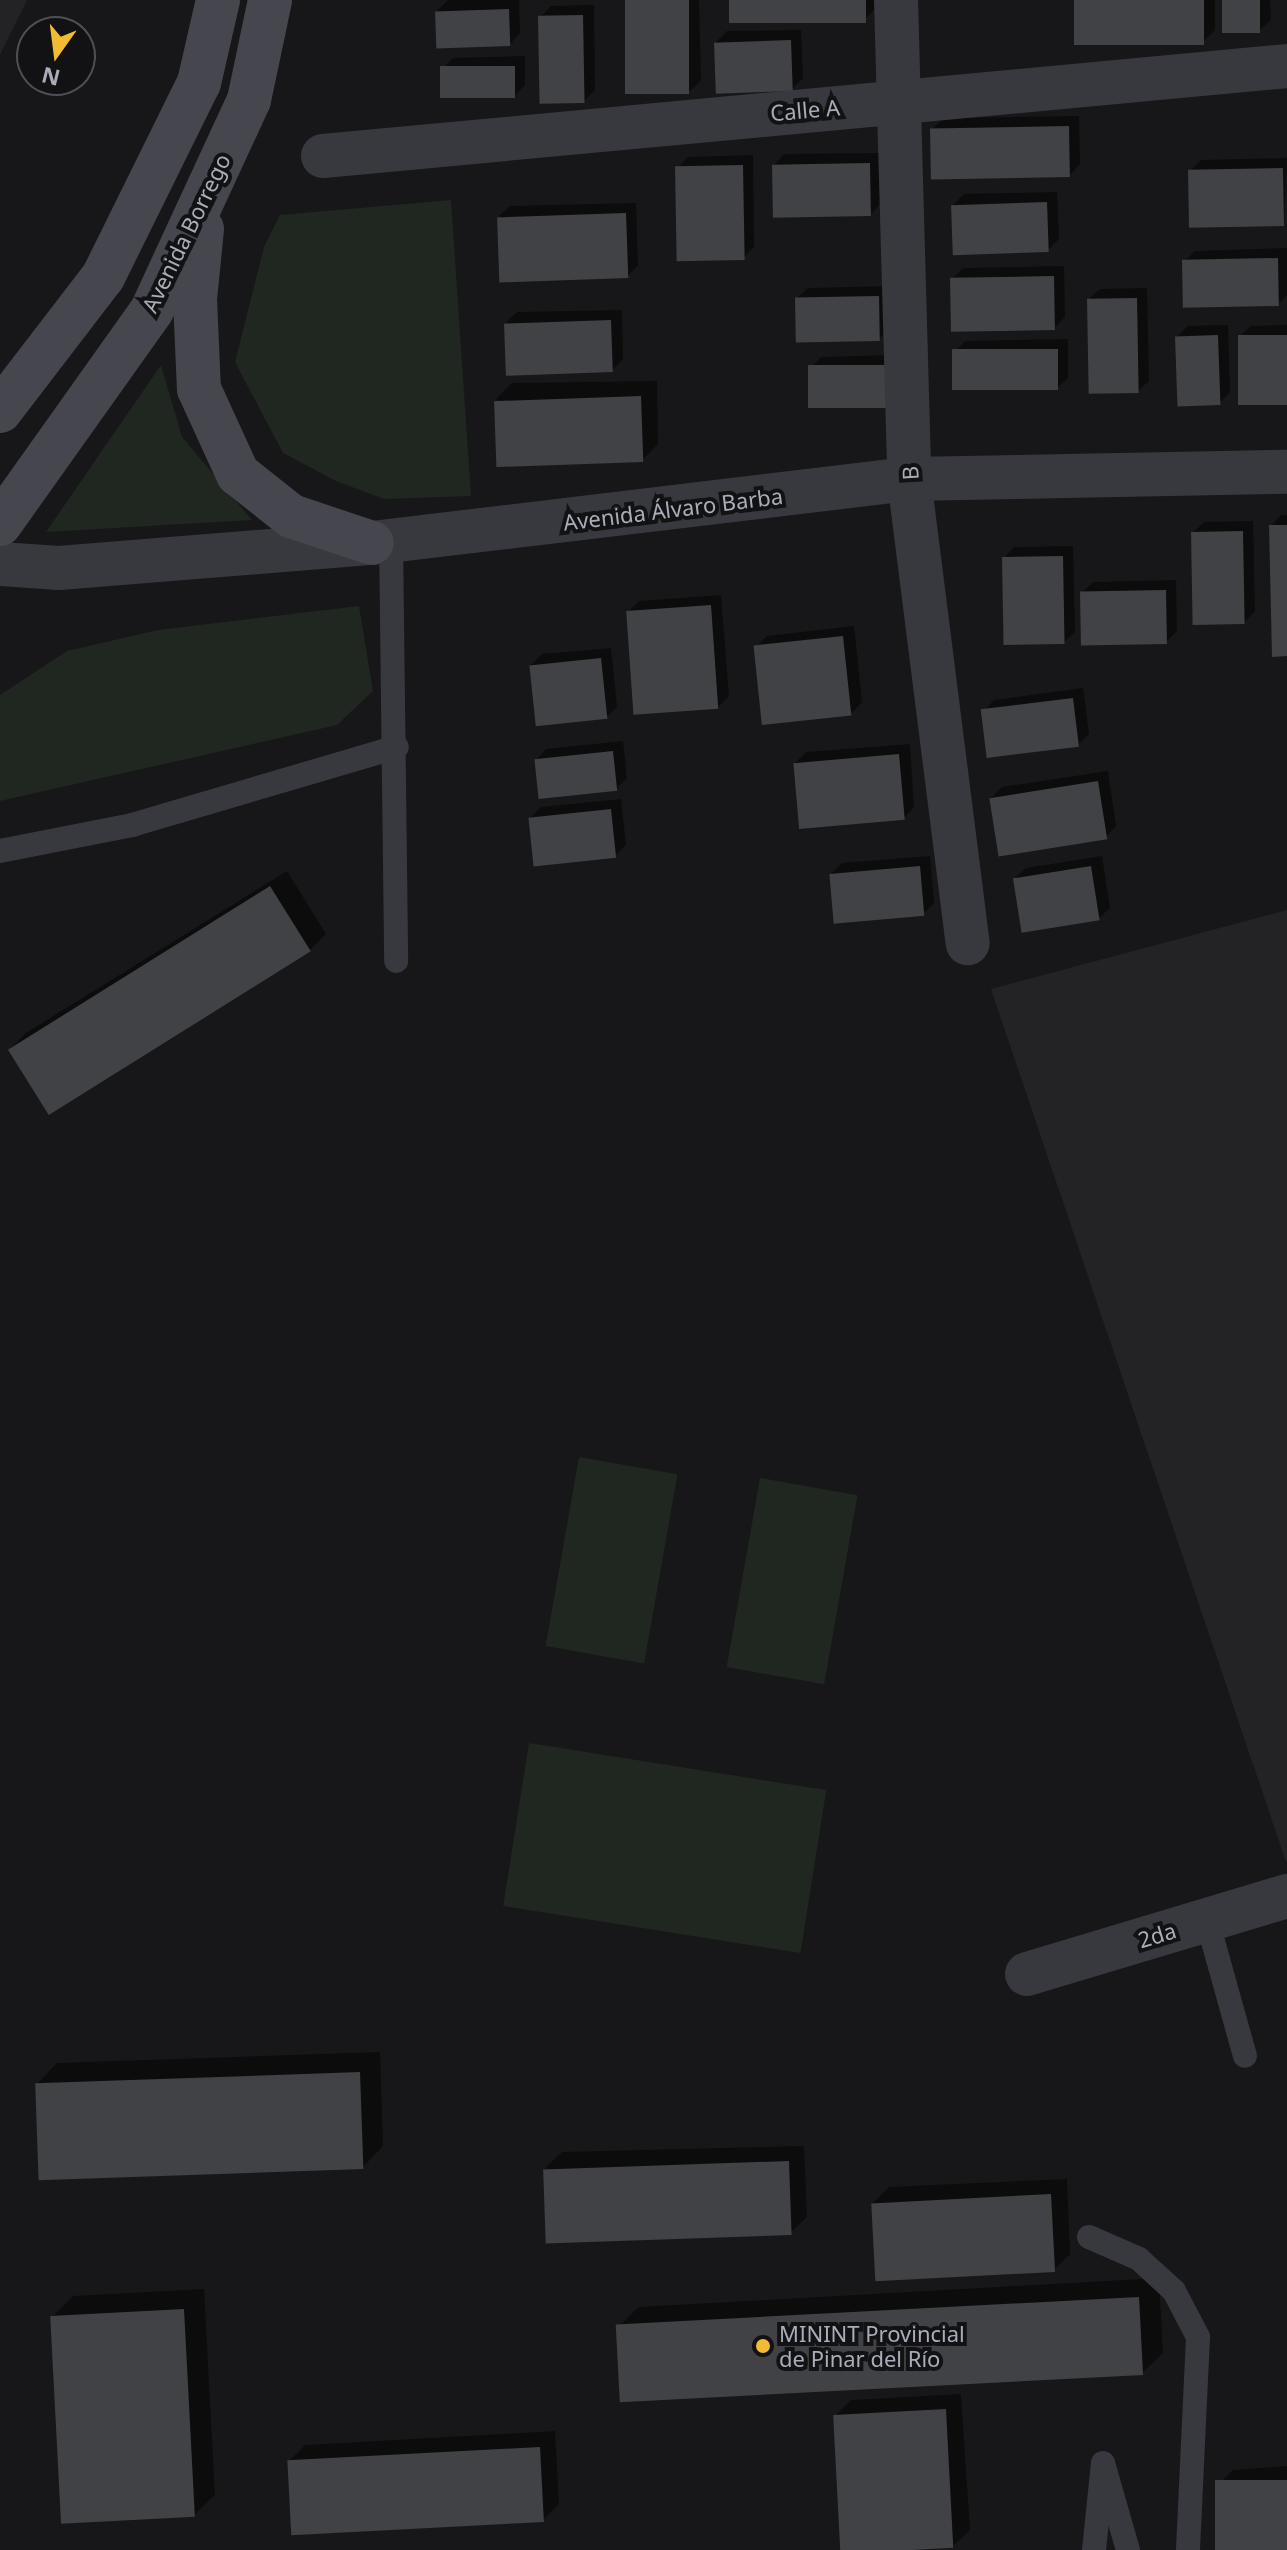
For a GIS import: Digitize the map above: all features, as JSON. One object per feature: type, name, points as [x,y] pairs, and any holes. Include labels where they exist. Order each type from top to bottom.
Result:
[{"type":"main road","points":[[0,411],[103,277],[199,83],[218,0]]},
{"type":"main road","name":"Avenida Borrego","points":[[0,524],[152,310],[249,100],[270,0]]},
{"type":"main road","points":[[206,193],[195,299],[199,389],[238,474],[291,516],[382,540]]},
{"type":"street","name":"B","points":[[896,0],[909,479],[968,943]]},
{"type":"street","name":"Calle A","points":[[323,156],[1287,66]]},
{"type":"street","name":"Avenida Álvaro Barba","points":[[0,564],[59,568],[571,523],[909,479],[1287,472]]},
{"type":"street","name":"Avenida Álvaro Barba","points":[[0,590],[59,568]]},
{"type":"street","name":"2da","points":[[1027,1974],[1287,1896]]},
{"type":"lane","points":[[382,540],[397,747],[396,961]]},
{"type":"lane","points":[[0,851],[132,825],[397,747]]},
{"type":"lane","points":[[1207,1920],[1245,2056]]},
{"type":"lane","points":[[1089,2237],[1139,2259],[1174,2291],[1198,2337],[1188,2550]]},
{"type":"lane","points":[[1094,2550],[1103,2463],[1128,2550]]},
{"type":"shaded area","points":[[0,0],[27,0],[19,16],[16,16],[16,22],[0,55]]},
{"type":"shaded area","points":[[451,200],[471,496],[384,499],[336,481],[283,453],[235,362],[264,247],[280,215]]},
{"type":"shaded area","points":[[161,365],[182,437],[252,520],[46,532]]},
{"type":"shaded area","points":[[359,606],[373,691],[337,725],[0,801],[0,695],[67,651],[158,630]]},
{"type":"shaded area","points":[[1287,910],[1287,1861],[1286,1862],[991,989]]},
{"type":"shaded area","points":[[579,1457],[677,1474],[644,1663],[546,1646]]},
{"type":"shaded area","points":[[760,1478],[857,1495],[824,1684],[727,1667]]},
{"type":"shaded area","points":[[529,1743],[826,1790],[800,1953],[503,1906]]},
{"type":"building","points":[[625,0],[689,0],[689,94],[625,94]]},
{"type":"building","points":[[729,0],[866,0],[866,23],[729,23]]},
{"type":"building","points":[[1074,0],[1204,0],[1204,45],[1074,45]]},
{"type":"building","points":[[1222,0],[1260,0],[1260,33],[1222,33]]},
{"type":"building","points":[[509,9],[510,46],[436,49],[435,12]]},
{"type":"building","points":[[583,15],[585,103],[540,104],[538,16]]},
{"type":"building","points":[[791,40],[793,91],[716,94],[714,43]]},
{"type":"building","points":[[440,66],[515,66],[515,98],[440,98]]},
{"type":"building","points":[[1069,126],[1070,177],[931,179],[930,128]]},
{"type":"building","points":[[870,163],[871,216],[773,218],[772,165]]},
{"type":"building","points":[[743,165],[745,260],[677,261],[675,166]]},
{"type":"building","points":[[1283,168],[1284,226],[1189,228],[1188,170]]},
{"type":"building","points":[[1047,202],[1049,252],[953,255],[951,205]]},
{"type":"building","points":[[626,213],[628,278],[499,282],[497,218]]},
{"type":"building","points":[[1278,258],[1279,306],[1183,308],[1182,260]]},
{"type":"building","points":[[1054,276],[1055,330],[951,332],[950,278]]},
{"type":"building","points":[[879,296],[880,341],[796,342],[795,297]]},
{"type":"building","points":[[1137,298],[1139,393],[1089,394],[1087,299]]},
{"type":"building","points":[[611,320],[613,372],[506,376],[504,324]]},
{"type":"building","points":[[1218,335],[1220,405],[1177,406],[1175,337]]},
{"type":"building","points":[[1238,335],[1287,335],[1287,405],[1238,405]]},
{"type":"building","points":[[952,349],[1058,349],[1058,390],[952,390]]},
{"type":"building","points":[[808,365],[887,365],[887,408],[808,408]]},
{"type":"building","points":[[641,396],[643,462],[496,467],[494,401]]},
{"type":"building","points":[[1269,525],[1287,525],[1287,656],[1272,657]]},
{"type":"building","points":[[1243,531],[1245,624],[1193,625],[1191,532]]},
{"type":"building","points":[[1063,556],[1065,644],[1004,645],[1002,557]]},
{"type":"building","points":[[1166,590],[1167,644],[1081,645],[1080,592]]},
{"type":"building","points":[[711,605],[718,709],[633,715],[626,611]]},
{"type":"building","points":[[843,636],[851,716],[762,725],[753,645]]},
{"type":"building","points":[[601,658],[607,719],[536,726],[529,666]]},
{"type":"building","points":[[1073,698],[1079,747],[987,758],[981,709]]},
{"type":"building","points":[[613,751],[617,791],[539,799],[534,759]]},
{"type":"building","points":[[899,754],[905,820],[799,829],[793,763]]},
{"type":"building","points":[[1098,781],[1107,839],[999,856],[989,798]]},
{"type":"building","points":[[611,809],[616,858],[534,866],[528,818]]},
{"type":"building","points":[[920,866],[924,916],[834,924],[829,874]]},
{"type":"building","points":[[1091,866],[1100,920],[1022,933],[1013,878]]},
{"type":"building","points":[[270,886],[311,951],[49,1115],[8,1050]]},
{"type":"building","points":[[360,2072],[363,2169],[39,2180],[35,2083]]},
{"type":"building","points":[[789,2161],[792,2235],[546,2244],[543,2170]]},
{"type":"building","points":[[1051,2194],[1055,2272],[875,2281],[871,2203]]},
{"type":"building","points":[[1139,2297],[1143,2375],[620,2402],[616,2324]]},
{"type":"building","points":[[184,2309],[195,2517],[61,2524],[50,2316]]},
{"type":"building","points":[[946,2409],[953,2548],[840,2550],[833,2415]]},
{"type":"building","points":[[540,2447],[544,2522],[291,2535],[287,2460]]},
{"type":"building","points":[[1215,2480],[1287,2480],[1287,2550],[1215,2550]]},
{"type":"place","name":"MININT Provincial de Pinar del Río","points":[[763,2346]]}]
